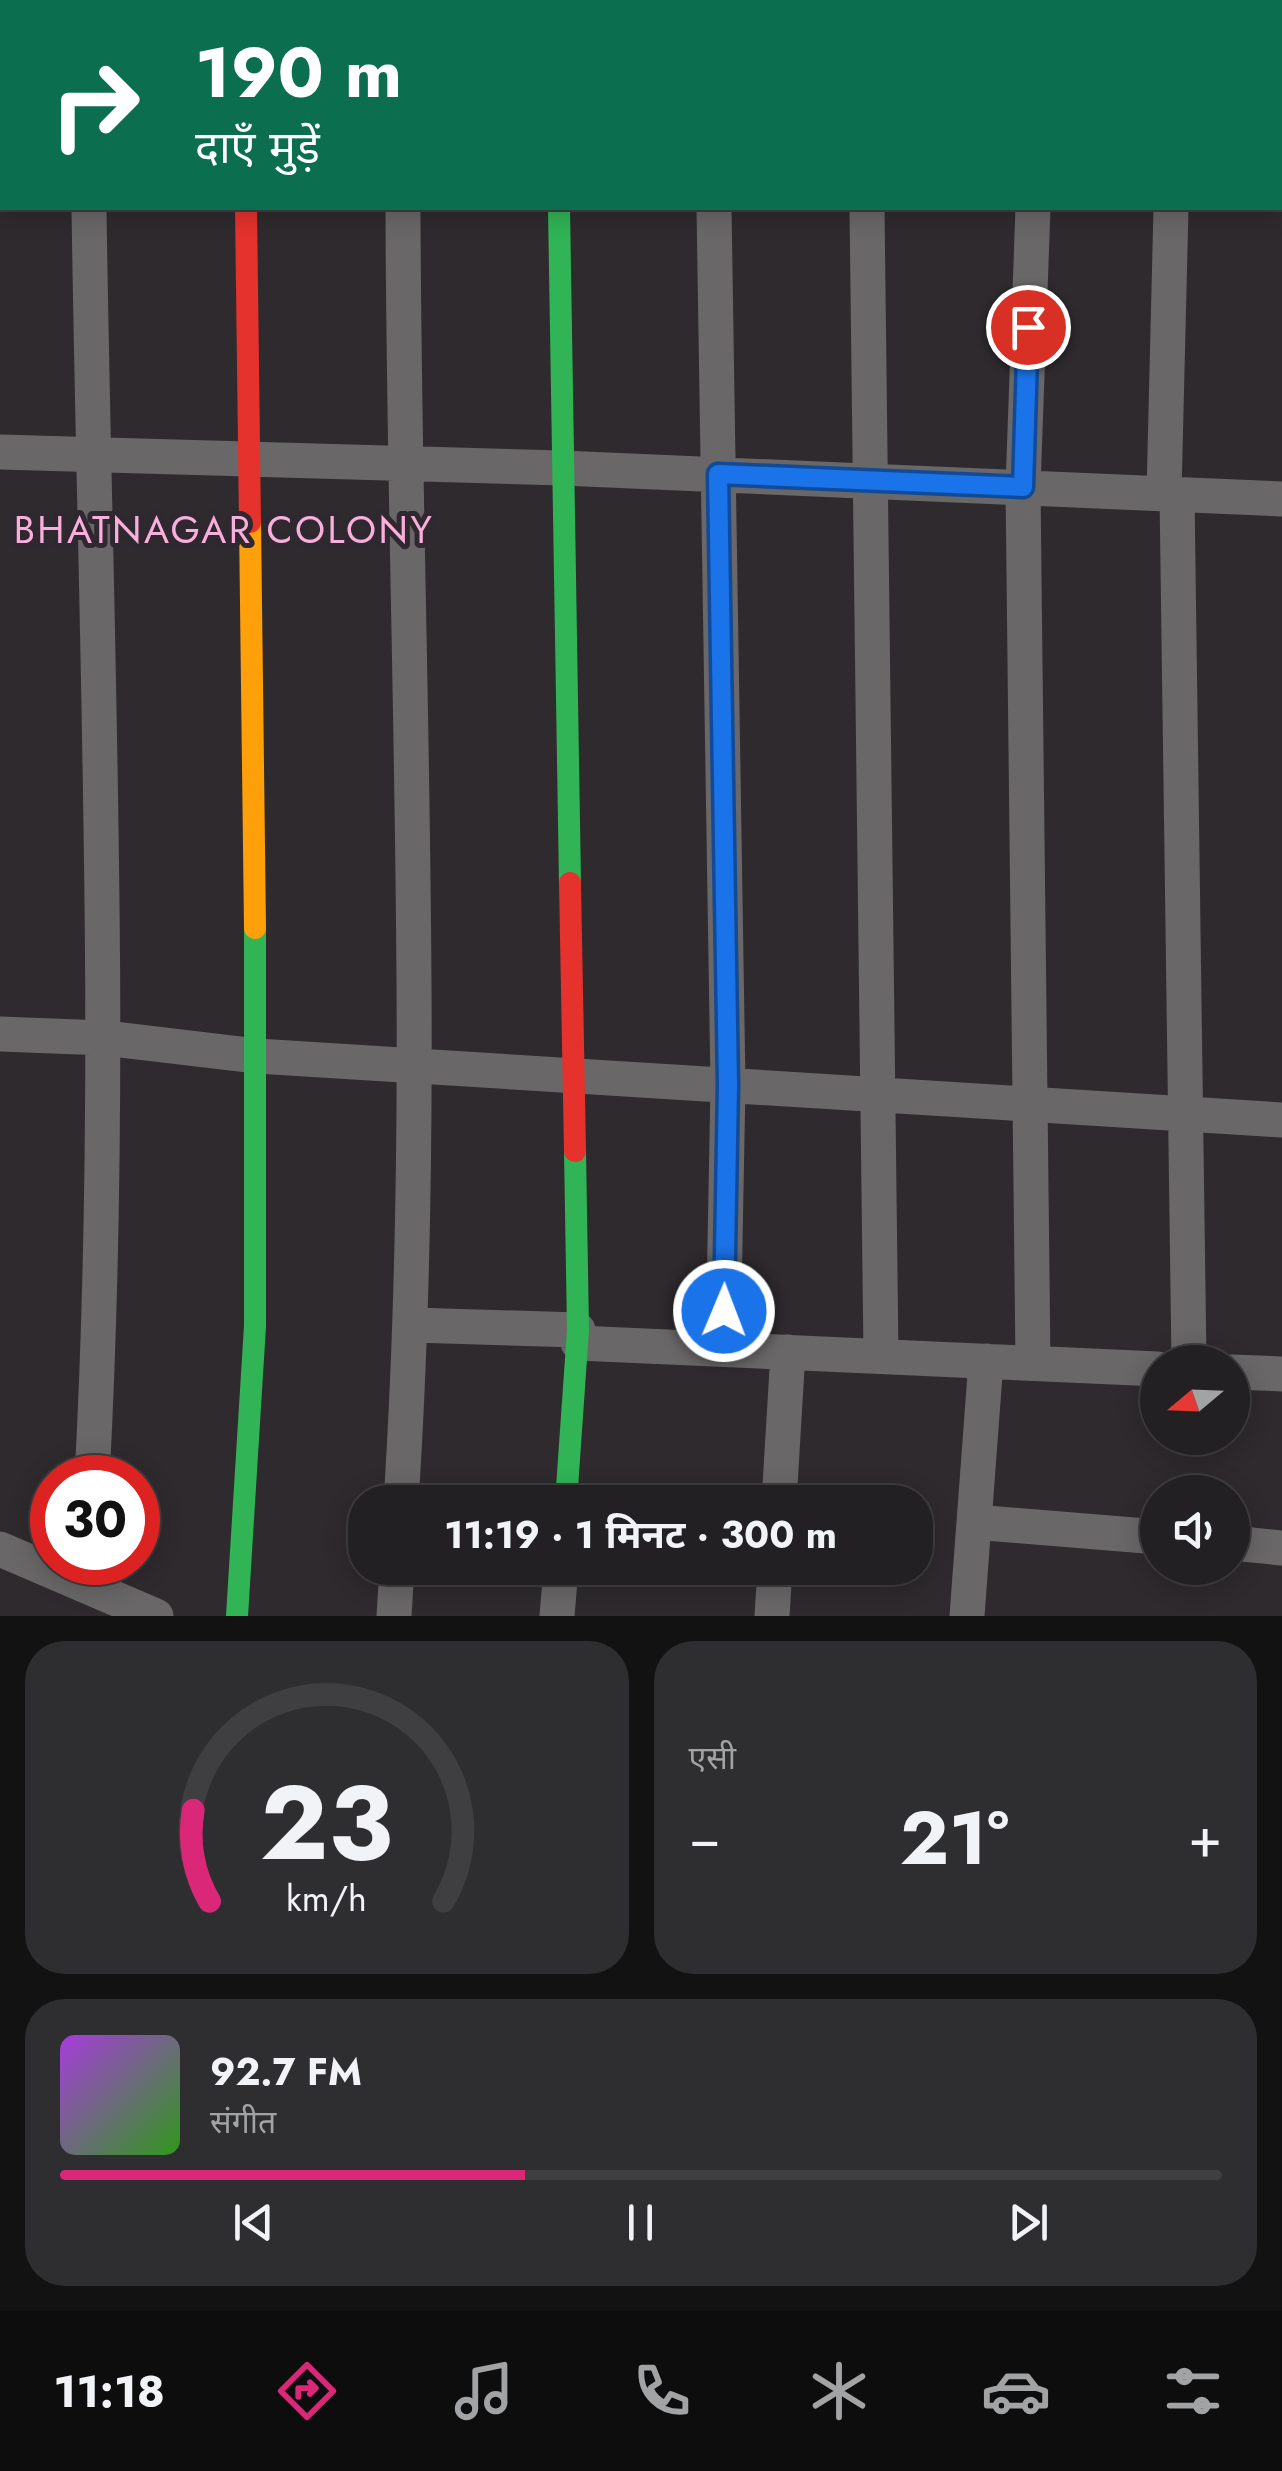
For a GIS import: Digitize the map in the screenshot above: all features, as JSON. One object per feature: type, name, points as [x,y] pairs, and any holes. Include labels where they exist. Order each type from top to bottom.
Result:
[{"type":"street","points":[[90,210],[106,1038],[101,1308],[93,1455]]},
{"type":"street","points":[[237,1616],[255,1326],[257,1056],[246,210]]},
{"type":"street","points":[[402,1485],[413,1325],[415,1064],[403,210]]},
{"type":"street","points":[[560,210],[578,1336],[567,1485]]},
{"type":"street","points":[[714,210],[728,1085],[723,1349]]},
{"type":"street","points":[[867,210],[881,1356]]},
{"type":"street","points":[[1033,210],[1023,487],[1034,1363]]},
{"type":"street","points":[[1171,210],[1170,493],[1186,1111],[1188,1345]]},
{"type":"street","points":[[0,452],[562,468],[1282,498]]},
{"type":"street","points":[[0,1034],[106,1038],[257,1056],[1033,1105],[1186,1111],[1282,1120]]},
{"type":"street","points":[[413,1325],[723,1349],[1140,1367]]},
{"type":"street","points":[[780,1485],[788,1352]]},
{"type":"street","points":[[967,1616],[986,1361]]},
{"type":"street","points":[[1250,1373],[1282,1374]]},
{"type":"street","points":[[974,1522],[1140,1536]]},
{"type":"street","points":[[1250,1545],[1282,1548]]},
{"type":"street","points":[[0,1549],[30,1558]]},
{"type":"street","points":[[105,1585],[156,1616]]},
{"type":"street","points":[[394,1616],[396,1585]]},
{"type":"street","points":[[557,1616],[560,1585]]},
{"type":"street","points":[[772,1616],[774,1585]]},
{"type":"traffic: fast","points":[[559,210],[570,883]]},
{"type":"traffic: fast","points":[[237,1616],[255,1326],[255,928]]},
{"type":"traffic: fast","points":[[567,1485],[578,1330],[575,1151]]},
{"type":"traffic: slow","points":[[250,522],[255,928]]},
{"type":"traffic: jam","points":[[246,210],[250,522]]},
{"type":"traffic: jam","points":[[570,883],[575,1151]]},
{"type":"district","name":"BHATNAGAR COLONY","points":[[224,529]]},
{"type":"route","points":[[724,1311],[728,1085],[718,474],[1023,487],[1028,327]]}]
